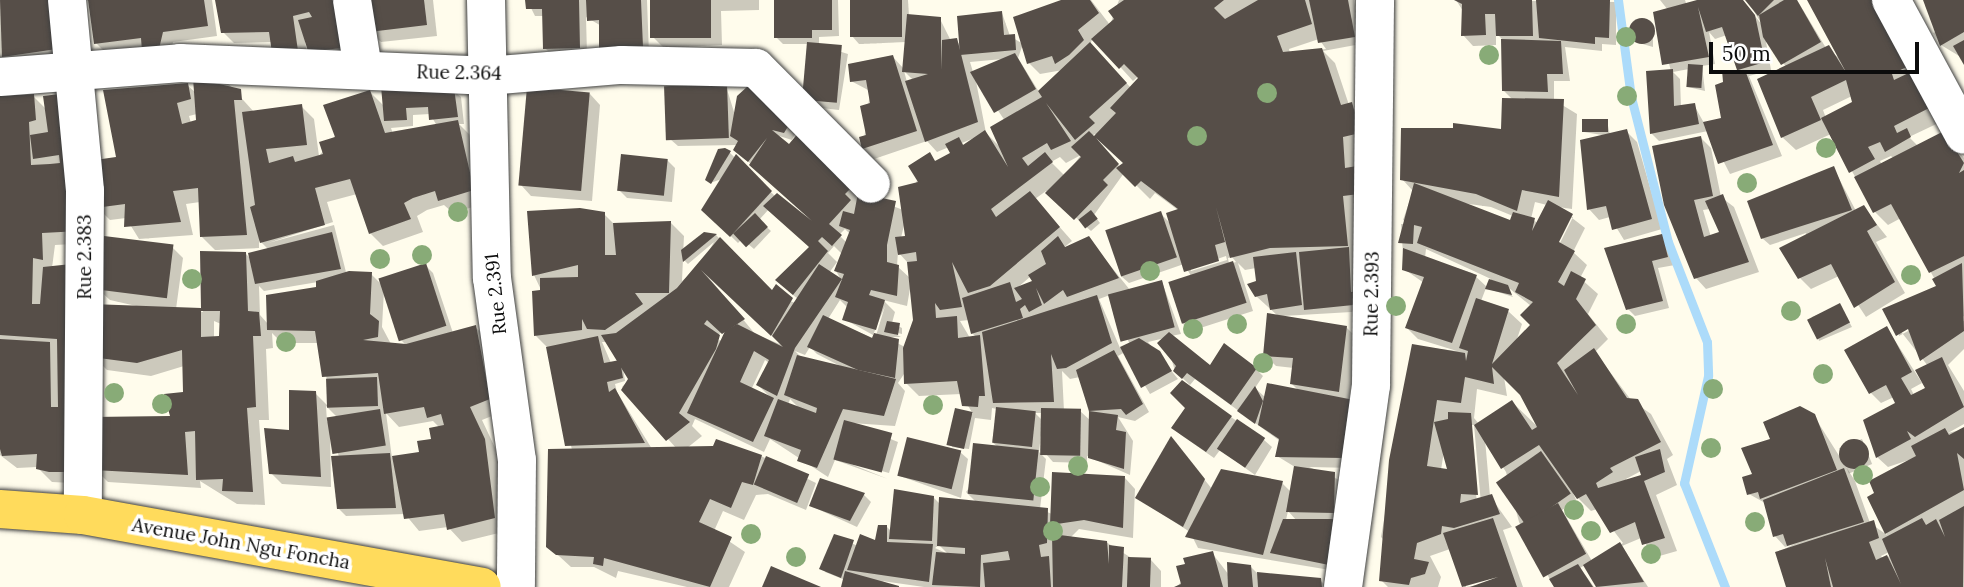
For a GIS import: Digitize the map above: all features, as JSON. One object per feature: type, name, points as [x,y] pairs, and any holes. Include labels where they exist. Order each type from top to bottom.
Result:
[{"type":"main road","name":"Avenue John Ngu Foncha","points":[[0,509],[83,515],[482,587]]},
{"type":"street","name":"Rue 2.383","points":[[67,0],[70,70],[85,191],[83,515]]},
{"type":"street","points":[[352,0],[363,69]]},
{"type":"street","name":"Rue 2.391","points":[[486,0],[492,278],[517,460],[516,587]]},
{"type":"street","name":"Rue 2.393","points":[[1343,587],[1371,386],[1375,0]]},
{"type":"street","points":[[1891,0],[1964,135]]},
{"type":"street","name":"Rue 2.364","points":[[0,77],[180,63],[487,76],[622,65],[756,68],[871,184]]},
{"type":"building","points":[[0,0],[56,0],[57,49],[2,57]]},
{"type":"building","points":[[88,0],[204,0],[208,26],[163,32],[159,49],[142,51],[141,38],[94,44]]},
{"type":"building","points":[[215,0],[345,0],[357,47],[308,51],[298,20],[312,17],[309,12],[293,16],[298,51],[272,53],[269,32],[221,33]]},
{"type":"building","points":[[365,0],[424,0],[427,25],[369,32]]},
{"type":"building","points":[[525,0],[579,0],[580,48],[543,49],[542,9],[526,9]]},
{"type":"building","points":[[586,0],[641,0],[643,47],[599,48],[599,20],[587,21]]},
{"type":"building","points":[[650,0],[711,0],[711,38],[650,38]]},
{"type":"building","points":[[774,0],[832,0],[832,30],[812,30],[812,38],[774,38]]},
{"type":"building","points":[[850,0],[902,0],[902,37],[850,37]]},
{"type":"building","points":[[1061,0],[1090,0],[1099,13],[1078,30],[1084,40],[1069,55],[1055,64],[1052,56],[1027,64],[1013,17]]},
{"type":"building","points":[[1124,0],[1224,0],[1214,8],[1225,19],[1258,0],[1305,0],[1312,24],[1277,36],[1283,52],[1322,48],[1341,105],[1352,102],[1360,133],[1343,137],[1345,168],[1357,166],[1359,194],[1343,196],[1348,246],[1270,248],[1230,258],[1216,207],[1225,242],[1215,245],[1219,261],[1184,272],[1166,213],[1178,209],[1141,181],[1135,187],[1116,168],[1123,163],[1096,138],[1119,164],[1103,180],[1108,185],[1074,220],[1045,193],[1081,157],[1071,147],[1089,131],[1094,136],[1116,113],[1110,108],[1138,78],[1124,64],[1119,69],[1091,39],[1114,19],[1108,11]]},
{"type":"building","points":[[1309,0],[1348,0],[1355,37],[1318,43]]},
{"type":"building","points":[[1454,0],[1532,0],[1533,36],[1496,36],[1495,14],[1485,14],[1486,35],[1461,36],[1462,4]]},
{"type":"building","points":[[1536,0],[1610,0],[1609,38],[1595,37],[1595,44],[1539,38]]},
{"type":"building","points":[[1697,0],[1743,0],[1755,15],[1765,62],[1738,70],[1745,70],[1773,145],[1718,164],[1703,122],[1721,118],[1715,85],[1723,82],[1722,70],[1737,70],[1722,27],[1706,32],[1698,7],[1709,57],[1662,65],[1653,12]]},
{"type":"building","points":[[1745,0],[1774,0],[1758,16]]},
{"type":"building","points":[[1784,0],[1797,0],[1821,42],[1781,65],[1763,37],[1759,15]]},
{"type":"building","points":[[1807,0],[1877,0],[1915,63],[1892,74],[1894,80],[1917,69],[1935,105],[1894,126],[1897,133],[1907,128],[1911,137],[1885,152],[1880,142],[1868,147],[1875,159],[1849,173],[1821,118],[1852,102],[1846,80],[1811,97],[1821,120],[1781,138],[1757,79],[1829,45],[1847,74]]},
{"type":"building","points":[[1923,0],[1964,0],[1964,32],[1940,46]]},
{"type":"building","points":[[1002,11],[1004,35],[1015,34],[1016,50],[960,55],[957,16]]},
{"type":"building","points":[[907,14],[941,17],[941,70],[942,40],[957,38],[978,122],[925,142],[905,81],[928,74],[902,72]]},
{"type":"building","points":[[1642,18],[1651,22],[1655,31],[1651,40],[1642,44],[1633,40],[1629,31],[1633,22]]},
{"type":"building","points":[[1501,39],[1561,41],[1563,74],[1547,74],[1548,92],[1502,91]]},
{"type":"building","points":[[1964,40],[1964,65],[1953,46]]},
{"type":"building","points":[[807,42],[842,45],[837,103],[802,100]]},
{"type":"building","points":[[1090,42],[1127,83],[1089,117],[1095,123],[1075,140],[1046,103],[1071,141],[1051,150],[1047,143],[1022,158],[1028,166],[1045,152],[1053,162],[991,209],[996,217],[1030,191],[1060,227],[990,286],[968,293],[952,262],[962,307],[940,310],[935,303],[936,318],[957,316],[958,338],[980,335],[985,396],[979,396],[978,407],[962,406],[957,381],[904,384],[903,348],[913,320],[907,262],[917,261],[916,252],[898,255],[895,237],[905,236],[898,187],[918,182],[908,166],[930,152],[935,161],[950,153],[945,144],[959,137],[963,145],[985,130],[1008,167],[990,127],[1042,97],[1038,91]]},
{"type":"building","points":[[1015,53],[1036,89],[994,113],[970,72]]},
{"type":"building","points":[[893,55],[917,131],[862,149],[859,137],[866,135],[860,106],[870,103],[866,80],[850,82],[848,64]]},
{"type":"building","points":[[1688,64],[1703,65],[1701,88],[1686,87]]},
{"type":"building","points":[[1673,69],[1674,106],[1695,103],[1699,124],[1650,134],[1646,71]]},
{"type":"building","points":[[759,76],[792,120],[784,133],[772,130],[789,144],[800,131],[851,188],[845,194],[851,200],[829,224],[842,235],[832,246],[822,237],[818,241],[828,251],[793,295],[775,280],[809,247],[763,206],[777,193],[812,221],[749,165],[767,138],[748,162],[733,150],[738,141],[730,136],[737,96]]},
{"type":"building","points":[[193,78],[241,89],[242,100],[234,100],[247,235],[200,237],[198,188],[173,191],[181,222],[124,227],[125,204],[95,208],[88,161],[116,157],[103,90],[188,83],[191,99],[177,103],[182,124],[196,120]]},
{"type":"building","points":[[727,84],[729,138],[666,140],[664,86]]},
{"type":"building","points":[[381,86],[454,88],[458,117],[429,120],[428,107],[406,108],[407,120],[384,121]]},
{"type":"building","points":[[527,87],[590,92],[581,191],[518,186]]},
{"type":"building","points":[[370,90],[385,133],[458,120],[474,190],[438,201],[435,191],[413,198],[404,203],[411,219],[369,234],[350,179],[315,188],[325,225],[260,243],[250,207],[255,205],[242,112],[302,104],[307,145],[266,149],[269,163],[293,156],[295,162],[323,154],[319,142],[335,137],[323,105]]},
{"type":"building","points":[[68,93],[80,231],[42,233],[43,260],[33,258],[32,304],[40,304],[43,267],[81,263],[78,472],[49,472],[36,469],[37,454],[2,456],[0,449],[0,339],[50,342],[51,407],[58,407],[57,339],[0,335],[0,96],[34,94],[36,120],[29,122],[31,165],[60,163],[59,155],[33,159],[30,135],[48,132],[43,96]]},
{"type":"building","points":[[1502,98],[1564,99],[1559,197],[1522,190],[1517,211],[1476,194],[1400,180],[1401,128],[1453,128],[1453,123],[1501,129]]},
{"type":"building","points":[[1582,119],[1608,119],[1608,132],[1582,132]]},
{"type":"building","points":[[1627,129],[1652,219],[1612,230],[1606,206],[1587,210],[1580,140]]},
{"type":"building","points":[[1944,131],[1964,163],[1959,173],[1964,170],[1964,256],[1929,273],[1891,204],[1873,213],[1854,177]]},
{"type":"building","points":[[1701,136],[1713,196],[1694,200],[1704,237],[1719,232],[1705,201],[1723,194],[1749,262],[1694,279],[1664,205],[1652,146]]},
{"type":"building","points":[[718,149],[731,151],[711,184],[705,180]]},
{"type":"building","points":[[621,154],[668,159],[664,196],[617,191]]},
{"type":"building","points":[[736,154],[772,191],[730,237],[701,210]]},
{"type":"building","points":[[1834,166],[1852,210],[1761,239],[1747,201]]},
{"type":"building","points":[[1414,183],[1510,220],[1513,212],[1535,218],[1532,231],[1548,200],[1573,214],[1559,242],[1575,251],[1558,282],[1564,286],[1571,271],[1586,279],[1576,299],[1596,325],[1557,363],[1578,395],[1564,370],[1594,348],[1627,398],[1638,399],[1661,442],[1610,468],[1613,472],[1596,483],[1598,488],[1641,475],[1635,457],[1660,449],[1665,472],[1644,481],[1665,538],[1642,545],[1635,522],[1610,533],[1586,494],[1577,499],[1539,445],[1501,469],[1474,425],[1512,400],[1532,430],[1537,427],[1520,395],[1492,367],[1494,384],[1465,377],[1461,403],[1437,400],[1427,466],[1447,469],[1434,422],[1448,419],[1448,412],[1471,413],[1478,495],[1461,494],[1460,503],[1492,494],[1500,514],[1454,528],[1442,526],[1441,534],[1417,543],[1414,559],[1429,562],[1425,574],[1411,578],[1409,585],[1379,581],[1389,460],[1412,344],[1465,353],[1466,361],[1468,351],[1459,348],[1476,298],[1509,309],[1492,364],[1530,325],[1520,315],[1533,302],[1515,292],[1519,283],[1417,243],[1422,227],[1414,225],[1413,244],[1398,243]]},
{"type":"building","points":[[858,193],[896,201],[887,245],[887,262],[899,265],[897,296],[871,290],[869,295],[885,300],[876,330],[842,320],[848,302],[835,297],[844,274],[834,271],[850,230],[839,226],[843,211],[854,214]]},
{"type":"building","points":[[1864,205],[1877,225],[1867,231],[1895,282],[1854,308],[1831,264],[1798,279],[1779,248]]},
{"type":"building","points":[[580,208],[605,212],[605,255],[616,255],[613,223],[671,221],[669,293],[635,293],[643,304],[605,330],[587,329],[582,319],[582,330],[534,336],[532,291],[540,290],[540,278],[578,277],[578,265],[532,276],[527,211]]},
{"type":"building","points":[[1091,210],[1098,219],[1085,229],[1078,220]]},
{"type":"building","points":[[1161,211],[1177,257],[1121,277],[1105,230]]},
{"type":"building","points":[[755,213],[768,227],[746,247],[733,233]]},
{"type":"building","points":[[332,232],[341,269],[255,284],[248,253]]},
{"type":"building","points":[[704,232],[717,234],[683,262],[681,250]]},
{"type":"building","points":[[1662,234],[1668,257],[1652,261],[1663,301],[1626,310],[1604,248]]},
{"type":"building","points":[[104,236],[173,245],[167,298],[97,290]]},
{"type":"building","points":[[1058,236],[1065,247],[1089,236],[1119,278],[1067,297],[1063,290],[1044,304],[1036,288],[1042,305],[1029,312],[1025,305],[1020,309],[1023,318],[971,334],[962,298],[1010,282],[1016,302],[1022,299],[1014,288],[1032,281],[1028,275],[1046,264],[1041,251]]},
{"type":"building","points":[[720,237],[772,290],[776,284],[793,298],[771,336],[701,270],[745,319],[722,334],[707,320],[704,324],[720,335],[716,349],[679,413],[690,422],[666,441],[621,390],[628,379],[601,335],[616,333],[677,288]]},
{"type":"building","points":[[1349,247],[1351,292],[1361,291],[1363,304],[1304,310],[1299,252]]},
{"type":"building","points":[[1403,248],[1477,275],[1452,343],[1405,328],[1424,277],[1402,270]]},
{"type":"building","points":[[200,251],[246,252],[248,311],[259,312],[261,336],[253,336],[256,407],[247,408],[253,492],[222,491],[223,479],[196,480],[195,431],[185,432],[188,475],[93,470],[92,417],[170,416],[164,394],[183,392],[182,350],[137,363],[91,357],[91,304],[201,308]],"holes":[[[201,311],[220,311],[219,336],[201,337]]]},
{"type":"building","points":[[1296,252],[1302,305],[1270,310],[1267,294],[1255,297],[1247,284],[1256,281],[1253,257]]},
{"type":"building","points":[[1233,261],[1247,303],[1182,324],[1168,282]]},
{"type":"building","points":[[426,263],[446,326],[399,341],[378,278]]},
{"type":"building","points":[[1962,263],[1964,331],[1920,361],[1908,329],[1896,336],[1882,309],[1936,286],[1932,279]]},
{"type":"building","points":[[819,264],[842,279],[795,348],[777,396],[756,385],[769,360],[754,351],[740,382],[774,398],[753,442],[687,413],[725,331],[737,324],[783,347],[772,336]]},
{"type":"building","points":[[349,271],[372,272],[370,314],[379,321],[378,337],[363,340],[406,344],[476,325],[490,399],[470,407],[485,439],[495,518],[447,530],[444,514],[404,519],[392,456],[419,452],[417,441],[431,439],[429,428],[444,425],[441,414],[427,418],[424,407],[384,414],[378,373],[322,377],[315,331],[267,330],[266,295],[316,287],[316,281]]},
{"type":"building","points":[[1489,279],[1508,285],[1512,295],[1485,289]]},
{"type":"building","points":[[1162,280],[1175,327],[1121,342],[1108,294]]},
{"type":"building","points":[[1097,295],[1112,343],[1066,368],[1057,369],[1051,354],[1054,402],[993,403],[982,332]]},
{"type":"building","points":[[1840,303],[1850,323],[1817,339],[1807,320]]},
{"type":"building","points":[[1267,313],[1347,326],[1339,392],[1290,384],[1293,358],[1263,356]]},
{"type":"building","points":[[823,315],[872,338],[874,333],[899,339],[895,378],[858,370],[807,347]]},
{"type":"building","points":[[887,321],[900,323],[898,335],[884,332]]},
{"type":"building","points":[[1887,326],[1912,372],[1901,378],[1911,395],[1925,388],[1915,370],[1942,357],[1964,407],[1915,437],[1907,431],[1911,439],[1876,458],[1863,420],[1895,403],[1886,385],[1869,394],[1844,350]]},
{"type":"building","points":[[1169,332],[1210,365],[1224,343],[1257,368],[1231,405],[1187,373],[1182,379],[1173,371],[1176,366],[1157,343]]},
{"type":"building","points":[[598,336],[604,363],[620,360],[623,378],[607,382],[609,392],[615,388],[645,443],[565,446],[546,347]]},
{"type":"building","points":[[1139,338],[1160,351],[1172,371],[1141,388],[1120,347]]},
{"type":"building","points":[[1114,350],[1143,404],[1126,415],[1121,409],[1089,411],[1076,370]]},
{"type":"building","points":[[797,355],[896,379],[884,416],[843,409],[817,468],[797,461],[801,450],[764,436],[778,399],[816,413],[817,408],[784,395]]},
{"type":"building","points":[[377,377],[378,406],[327,408],[326,379]]},
{"type":"building","points":[[1182,380],[1232,416],[1206,452],[1171,428],[1185,408],[1170,393]]},
{"type":"building","points":[[1267,383],[1354,400],[1344,458],[1275,457],[1279,439],[1258,425]]},
{"type":"building","points":[[1255,386],[1263,401],[1255,424],[1237,411]]},
{"type":"building","points":[[289,390],[316,391],[321,477],[269,474],[264,428],[289,430]]},
{"type":"building","points":[[1800,406],[1815,414],[1837,470],[1760,499],[1758,492],[1747,495],[1742,477],[1752,474],[1741,448],[1770,439],[1763,422]]},
{"type":"building","points":[[996,407],[1036,411],[1032,447],[992,443]]},
{"type":"building","points":[[955,408],[973,412],[964,449],[946,445]]},
{"type":"building","points":[[1041,408],[1081,409],[1080,456],[1040,455]]},
{"type":"building","points":[[380,409],[386,446],[332,454],[327,417]]},
{"type":"building","points":[[1089,411],[1118,415],[1116,430],[1126,432],[1124,469],[1088,458]]},
{"type":"building","points":[[1237,419],[1265,438],[1245,468],[1217,449]]},
{"type":"building","points":[[844,420],[892,433],[882,473],[833,460]]},
{"type":"building","points":[[1964,427],[1964,459],[1957,453],[1964,490],[1885,534],[1867,497],[1874,493],[1869,481],[1916,456],[1911,446],[1945,428],[1949,435]]},
{"type":"building","points":[[1171,436],[1205,479],[1183,527],[1135,498]]},
{"type":"building","points":[[907,437],[961,451],[952,489],[897,476]]},
{"type":"building","points":[[716,439],[762,455],[753,485],[742,482],[731,508],[710,499],[699,522],[732,537],[710,587],[604,558],[603,566],[593,564],[594,557],[556,555],[546,547],[548,449],[713,446]]},
{"type":"building","points":[[1854,439],[1860,440],[1868,448],[1868,460],[1860,468],[1854,469],[1848,468],[1840,460],[1839,454],[1840,448],[1848,440]]},
{"type":"building","points":[[973,443],[1039,450],[1033,501],[968,494]]},
{"type":"building","points":[[1541,451],[1571,494],[1526,525],[1496,483]]},
{"type":"building","points":[[390,453],[396,508],[337,509],[331,456]]},
{"type":"building","points":[[766,456],[809,474],[797,503],[754,485]]},
{"type":"building","points":[[1294,466],[1335,472],[1334,513],[1286,512]]},
{"type":"building","points":[[1844,468],[1864,522],[1787,546],[1783,534],[1773,537],[1763,500]]},
{"type":"building","points":[[1221,469],[1283,481],[1263,555],[1185,537]]},
{"type":"building","points":[[1052,472],[1125,476],[1123,528],[1084,520],[1050,525]]},
{"type":"building","points":[[820,478],[865,493],[850,521],[809,506]]},
{"type":"building","points":[[894,489],[934,496],[932,541],[889,539]]},
{"type":"building","points":[[939,497],[1048,508],[1047,543],[1039,545],[1041,557],[1049,556],[1051,587],[985,587],[983,563],[1010,560],[1008,551],[981,555],[980,587],[932,585],[936,552],[965,554],[965,548],[937,546]]},
{"type":"building","points":[[1558,503],[1586,554],[1543,577],[1515,527]]},
{"type":"building","points":[[1964,506],[1963,587],[1833,587],[1825,558],[1831,587],[1786,587],[1775,552],[1874,520],[1879,538],[1869,542],[1876,560],[1887,555],[1901,584],[1882,539],[1922,518],[1926,525],[1936,519],[1945,537],[1939,520]]},
{"type":"building","points":[[1493,518],[1517,587],[1470,587],[1498,577],[1462,587],[1443,533]]},
{"type":"building","points":[[1283,519],[1338,519],[1329,565],[1270,553]]},
{"type":"building","points":[[878,525],[887,525],[887,542],[933,544],[929,582],[847,570],[860,534],[875,540]]},
{"type":"building","points":[[834,534],[854,540],[841,578],[819,569]]},
{"type":"building","points":[[1052,534],[1107,541],[1109,564],[1109,545],[1124,547],[1122,587],[1053,587]]},
{"type":"building","points":[[1620,542],[1644,582],[1596,587],[1583,565]]},
{"type":"building","points":[[1213,551],[1223,587],[1174,587],[1181,584],[1176,566],[1185,564],[1183,558]]},
{"type":"building","points":[[1128,557],[1151,558],[1150,587],[1127,587]]},
{"type":"building","points":[[1227,562],[1251,565],[1253,587],[1228,587]]},
{"type":"building","points":[[1578,564],[1593,587],[1554,587],[1549,579]]},
{"type":"building","points":[[771,566],[821,587],[762,587]]},
{"type":"building","points":[[845,571],[899,586],[899,587],[841,587]]},
{"type":"building","points":[[1257,572],[1321,578],[1322,587],[1258,587]]},
{"type":"waterway","points":[[1618,0],[1631,97],[1668,242],[1707,342],[1708,376],[1684,483],[1725,587]]}]
